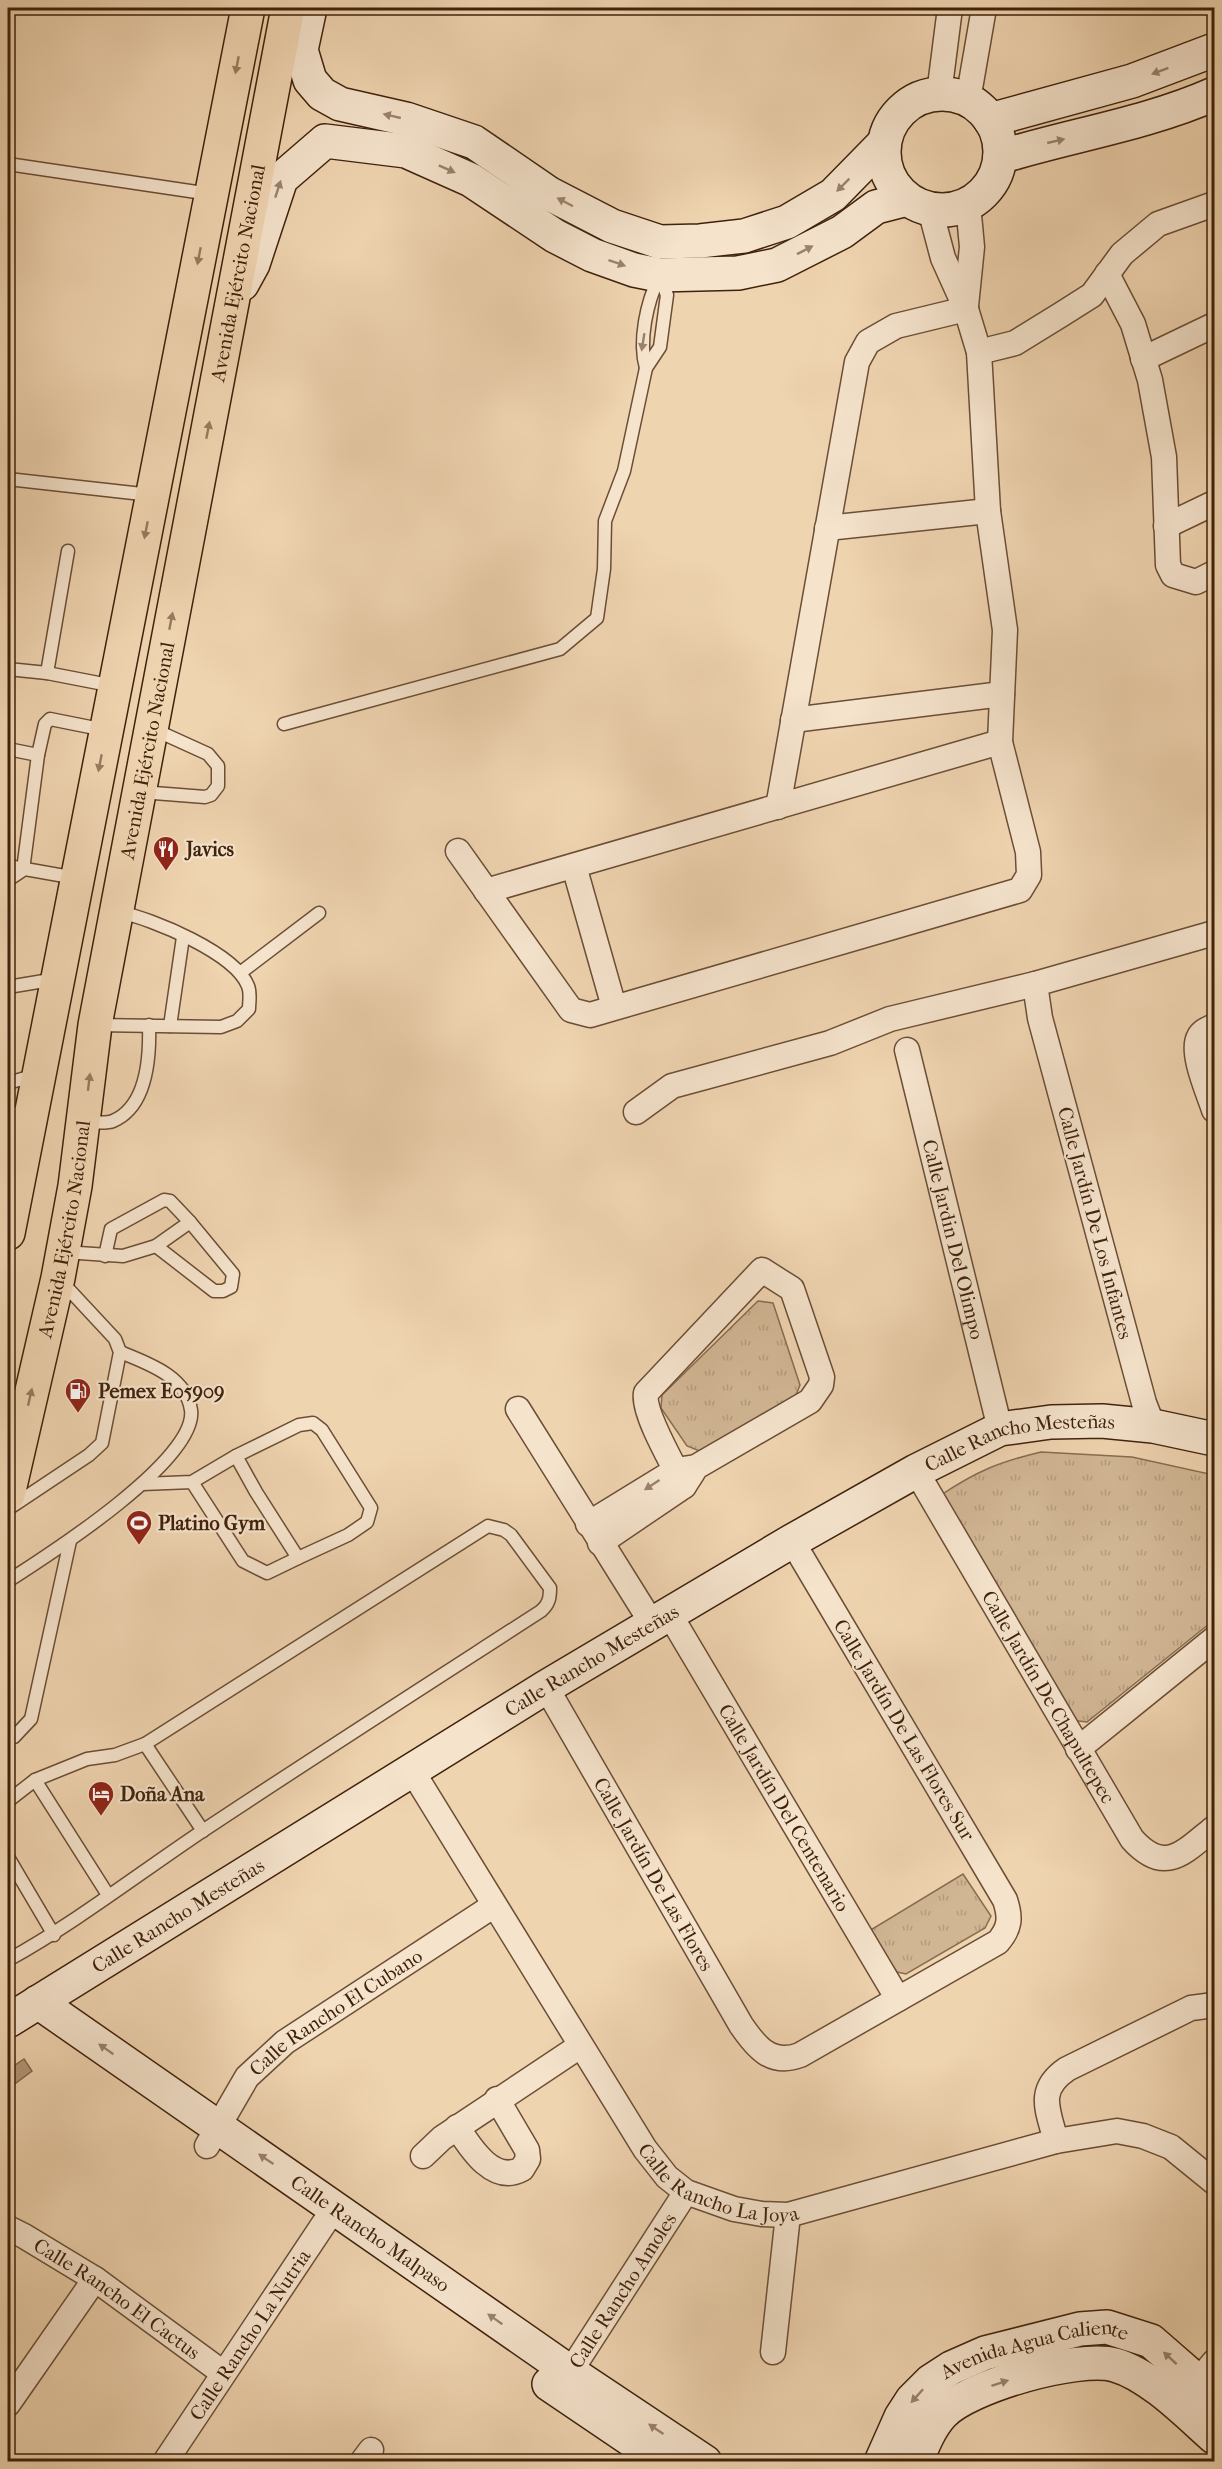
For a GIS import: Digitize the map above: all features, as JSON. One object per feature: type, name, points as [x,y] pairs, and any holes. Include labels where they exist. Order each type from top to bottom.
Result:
[{"type":"main road","points":[[8,1233],[20,1112],[40,1074],[65,932],[78,878],[248,8]]},
{"type":"main road","name":"Avenida Ejército Nacional","points":[[8,1495],[61,1265],[84,1122],[95,1025],[119,912],[150,728],[288,8]]},
{"type":"main road","points":[[93,801],[102,834],[107,895],[119,912]]},
{"type":"main road","points":[[65,932],[86,935],[96,943],[99,951],[95,1025]]},
{"type":"street","points":[[310,8],[301,50],[310,80],[322,94],[340,104],[406,119],[474,142],[550,194],[612,226],[660,242],[700,241],[744,236],[787,222],[832,195],[884,143]]},
{"type":"street","points":[[233,302],[253,264],[281,179],[326,141],[406,151],[471,180],[555,236],[592,255],[634,270],[659,275],[738,273],[777,265],[842,232],[876,207],[918,204],[949,210],[968,204],[984,193],[995,176],[1000,158],[999,138],[966,104],[950,8]]},
{"type":"street","points":[[966,104],[984,8]]},
{"type":"street","points":[[458,851],[571,1010],[590,1015],[1020,890],[1029,874],[1028,852],[1000,742],[1005,630],[988,511],[979,352],[966,309],[918,204],[896,188],[888,174],[884,159],[884,143],[891,124],[903,109],[919,98],[966,104],[1132,81],[1215,50]]},
{"type":"street","points":[[1000,158],[1044,143],[1178,110],[1215,94]]},
{"type":"street","points":[[337,142],[333,135],[331,119],[340,104]]},
{"type":"street","points":[[966,309],[972,248],[968,204]]},
{"type":"street","points":[[979,352],[1015,342],[1092,295],[1122,254],[1158,224],[1215,204]]},
{"type":"street","points":[[659,275],[660,242]]},
{"type":"street","points":[[1107,274],[1133,324],[1150,380],[1164,457],[1168,565],[1173,575],[1196,582],[1215,573]]},
{"type":"street","points":[[778,807],[856,362],[868,342],[896,326],[966,309]]},
{"type":"street","points":[[1143,359],[1215,325]]},
{"type":"street","points":[[1166,526],[1215,503]]},
{"type":"street","points":[[827,528],[988,511]]},
{"type":"street","points":[[793,720],[1002,694]]},
{"type":"street","points":[[486,891],[1000,742]]},
{"type":"street","points":[[574,866],[614,1007]]},
{"type":"street","points":[[636,1112],[672,1086],[830,1043],[890,1019],[1035,984],[1215,933]]},
{"type":"street","name":"Calle Jardín De Los Infantes","points":[[1035,984],[1040,1018],[1144,1404],[1153,1426]]},
{"type":"street","points":[[1215,1026],[1199,1036],[1196,1047],[1215,1110]]},
{"type":"street","name":"Calle Jardin Del Olimpo","points":[[907,1050],[1000,1428]]},
{"type":"street","points":[[594,1533],[685,1474],[810,1401],[822,1377],[792,1289],[762,1270],[648,1388],[646,1393],[645,1406],[685,1474]]},
{"type":"street","name":"Calle Jardín Del Centenario","points":[[518,1409],[594,1533],[662,1620],[898,1999]]},
{"type":"street","name":"Calle Rancho Mesteñas","points":[[21,2012],[546,1687],[792,1541],[916,1471],[1000,1428],[1051,1422],[1102,1421],[1153,1426],[1215,1439]]},
{"type":"street","name":"Calle Jardín De Chapultepec","points":[[916,1471],[1132,1839],[1148,1853],[1160,1858],[1171,1859],[1182,1854],[1215,1827]]},
{"type":"street","name":"Calle Jardín De Las Flores Sur","points":[[792,1541],[1005,1900],[1009,1922],[1007,1930],[998,1942],[898,1999]]},
{"type":"street","points":[[1078,1749],[1215,1639]]},
{"type":"street","name":"Calle Jardín De Las Flores","points":[[546,1687],[741,2025],[769,2057],[780,2059],[800,2055],[898,1999]]},
{"type":"street","name":"Calle Rancho La Joya","points":[[411,1769],[493,1906],[645,2149],[667,2177],[686,2192],[734,2209],[788,2215],[1056,2141],[1117,2131],[1143,2136],[1171,2147],[1215,2182]]},
{"type":"street","name":"Calle Rancho El Cubano","points":[[213,2136],[247,2077],[285,2042],[493,1906]]},
{"type":"street","points":[[1056,2141],[1046,2102],[1047,2091],[1055,2078],[1067,2069],[1191,2008],[1215,2005]]},
{"type":"street","name":"Calle Rancho Malpaso","points":[[21,2012],[213,2136],[329,2216],[565,2382],[664,2462]]},
{"type":"street","points":[[423,2156],[457,2127],[580,2046]]},
{"type":"street","points":[[457,2127],[473,2151],[487,2164],[506,2173],[522,2169],[528,2159],[527,2150],[497,2099]]},
{"type":"street","name":"Calle Rancho Amoles","points":[[565,2382],[686,2192]]},
{"type":"street","points":[[773,2352],[788,2215]]},
{"type":"street","name":"Calle Rancho La Nutria","points":[[165,2462],[329,2216]]},
{"type":"street","name":"Calle Rancho El Cactus","points":[[8,2229],[24,2236],[95,2279],[223,2373]]},
{"type":"street","points":[[8,2404],[95,2279]]},
{"type":"street","name":"Avenida Agua Caliente","points":[[881,2462],[901,2417],[912,2400],[931,2381],[951,2368],[985,2353],[1080,2329],[1107,2327],[1151,2341],[1201,2387],[1211,2427]]},
{"type":"street","name":"Avenida Agua Caliente","points":[[915,2462],[930,2431],[942,2414],[953,2404],[976,2391],[1004,2381],[1063,2367],[1113,2365],[1146,2380],[1201,2387]]},
{"type":"street","name":"Calle Rancho Malpaso","points":[[565,2382],[705,2462]]},
{"type":"lane","points":[[8,164],[211,194]]},
{"type":"lane","points":[[284,724],[560,648],[597,618],[604,569],[605,521],[624,471],[646,369],[642,353],[651,292],[659,275]]},
{"type":"lane","points":[[8,479],[152,495]]},
{"type":"lane","points":[[47,673],[68,551]]},
{"type":"lane","points":[[8,669],[47,673],[115,686]]},
{"type":"lane","points":[[8,880],[23,870],[38,755],[45,724],[50,719],[106,730]]},
{"type":"lane","points":[[140,792],[205,797],[211,795],[218,786],[218,766],[208,754],[150,728]]},
{"type":"lane","points":[[8,749],[38,755]]},
{"type":"lane","points":[[8,866],[78,878]]},
{"type":"lane","points":[[95,1025],[221,1027],[237,1021],[249,1009],[249,988],[231,963],[144,917],[119,912]]},
{"type":"lane","points":[[240,973],[319,913]]},
{"type":"lane","points":[[170,1026],[183,937]]},
{"type":"lane","points":[[8,987],[57,979]]},
{"type":"lane","points":[[84,1122],[112,1121],[131,1108],[144,1080],[150,1048],[149,1025]]},
{"type":"lane","points":[[8,1083],[40,1074]]},
{"type":"lane","points":[[105,1256],[111,1229],[164,1200],[170,1201],[233,1274],[231,1287],[223,1291],[214,1291],[156,1246]]},
{"type":"lane","points":[[8,1509],[89,1455],[102,1443],[120,1352],[115,1339],[61,1265],[105,1256],[123,1256],[156,1246],[190,1222]]},
{"type":"lane","points":[[8,1581],[70,1541],[142,1484],[183,1439],[191,1411],[181,1386],[154,1366],[120,1352]]},
{"type":"lane","points":[[142,1484],[192,1482],[236,1456],[299,1425],[313,1423],[322,1430],[371,1508],[367,1522],[348,1535],[267,1573],[243,1561],[192,1482]]},
{"type":"lane","points":[[236,1456],[298,1557]]},
{"type":"lane","points":[[8,1801],[35,1780],[87,1759],[115,1755],[145,1744],[488,1526],[504,1530],[511,1535],[550,1588],[550,1598],[541,1611],[203,1831],[108,1895],[54,1935],[8,1960]]},
{"type":"lane","points":[[8,1739],[14,1737],[31,1719],[70,1541]]},
{"type":"lane","points":[[145,1744],[203,1831]]},
{"type":"lane","points":[[35,1780],[108,1895]]},
{"type":"lane","points":[[8,1857],[54,1935]]},
{"type":"green space","points":[[758,1301],[773,1303],[800,1385],[796,1395],[702,1452],[687,1446],[661,1408],[662,1395]]},
{"type":"green space","points":[[1041,1452],[1132,1457],[1214,1475],[1214,1620],[1087,1722],[1078,1721],[1068,1714],[941,1495],[989,1468]]},
{"type":"green space","points":[[963,1874],[991,1916],[985,1928],[906,1974],[897,1972],[869,1931]]},
{"type":"shaded area","points":[[24,2059],[32,2071],[8,2089],[8,2070]]},
{"type":"waterway","points":[[1094,2348],[1125,2350],[1153,2363]]},
{"type":"place","name":"Javics","points":[[166,872]]},
{"type":"place","name":"Pemex E05909","points":[[78,1414]]},
{"type":"place","name":"Platino Gym","points":[[139,1546]]},
{"type":"place","name":"Doña Ana","points":[[101,1817]]}]
